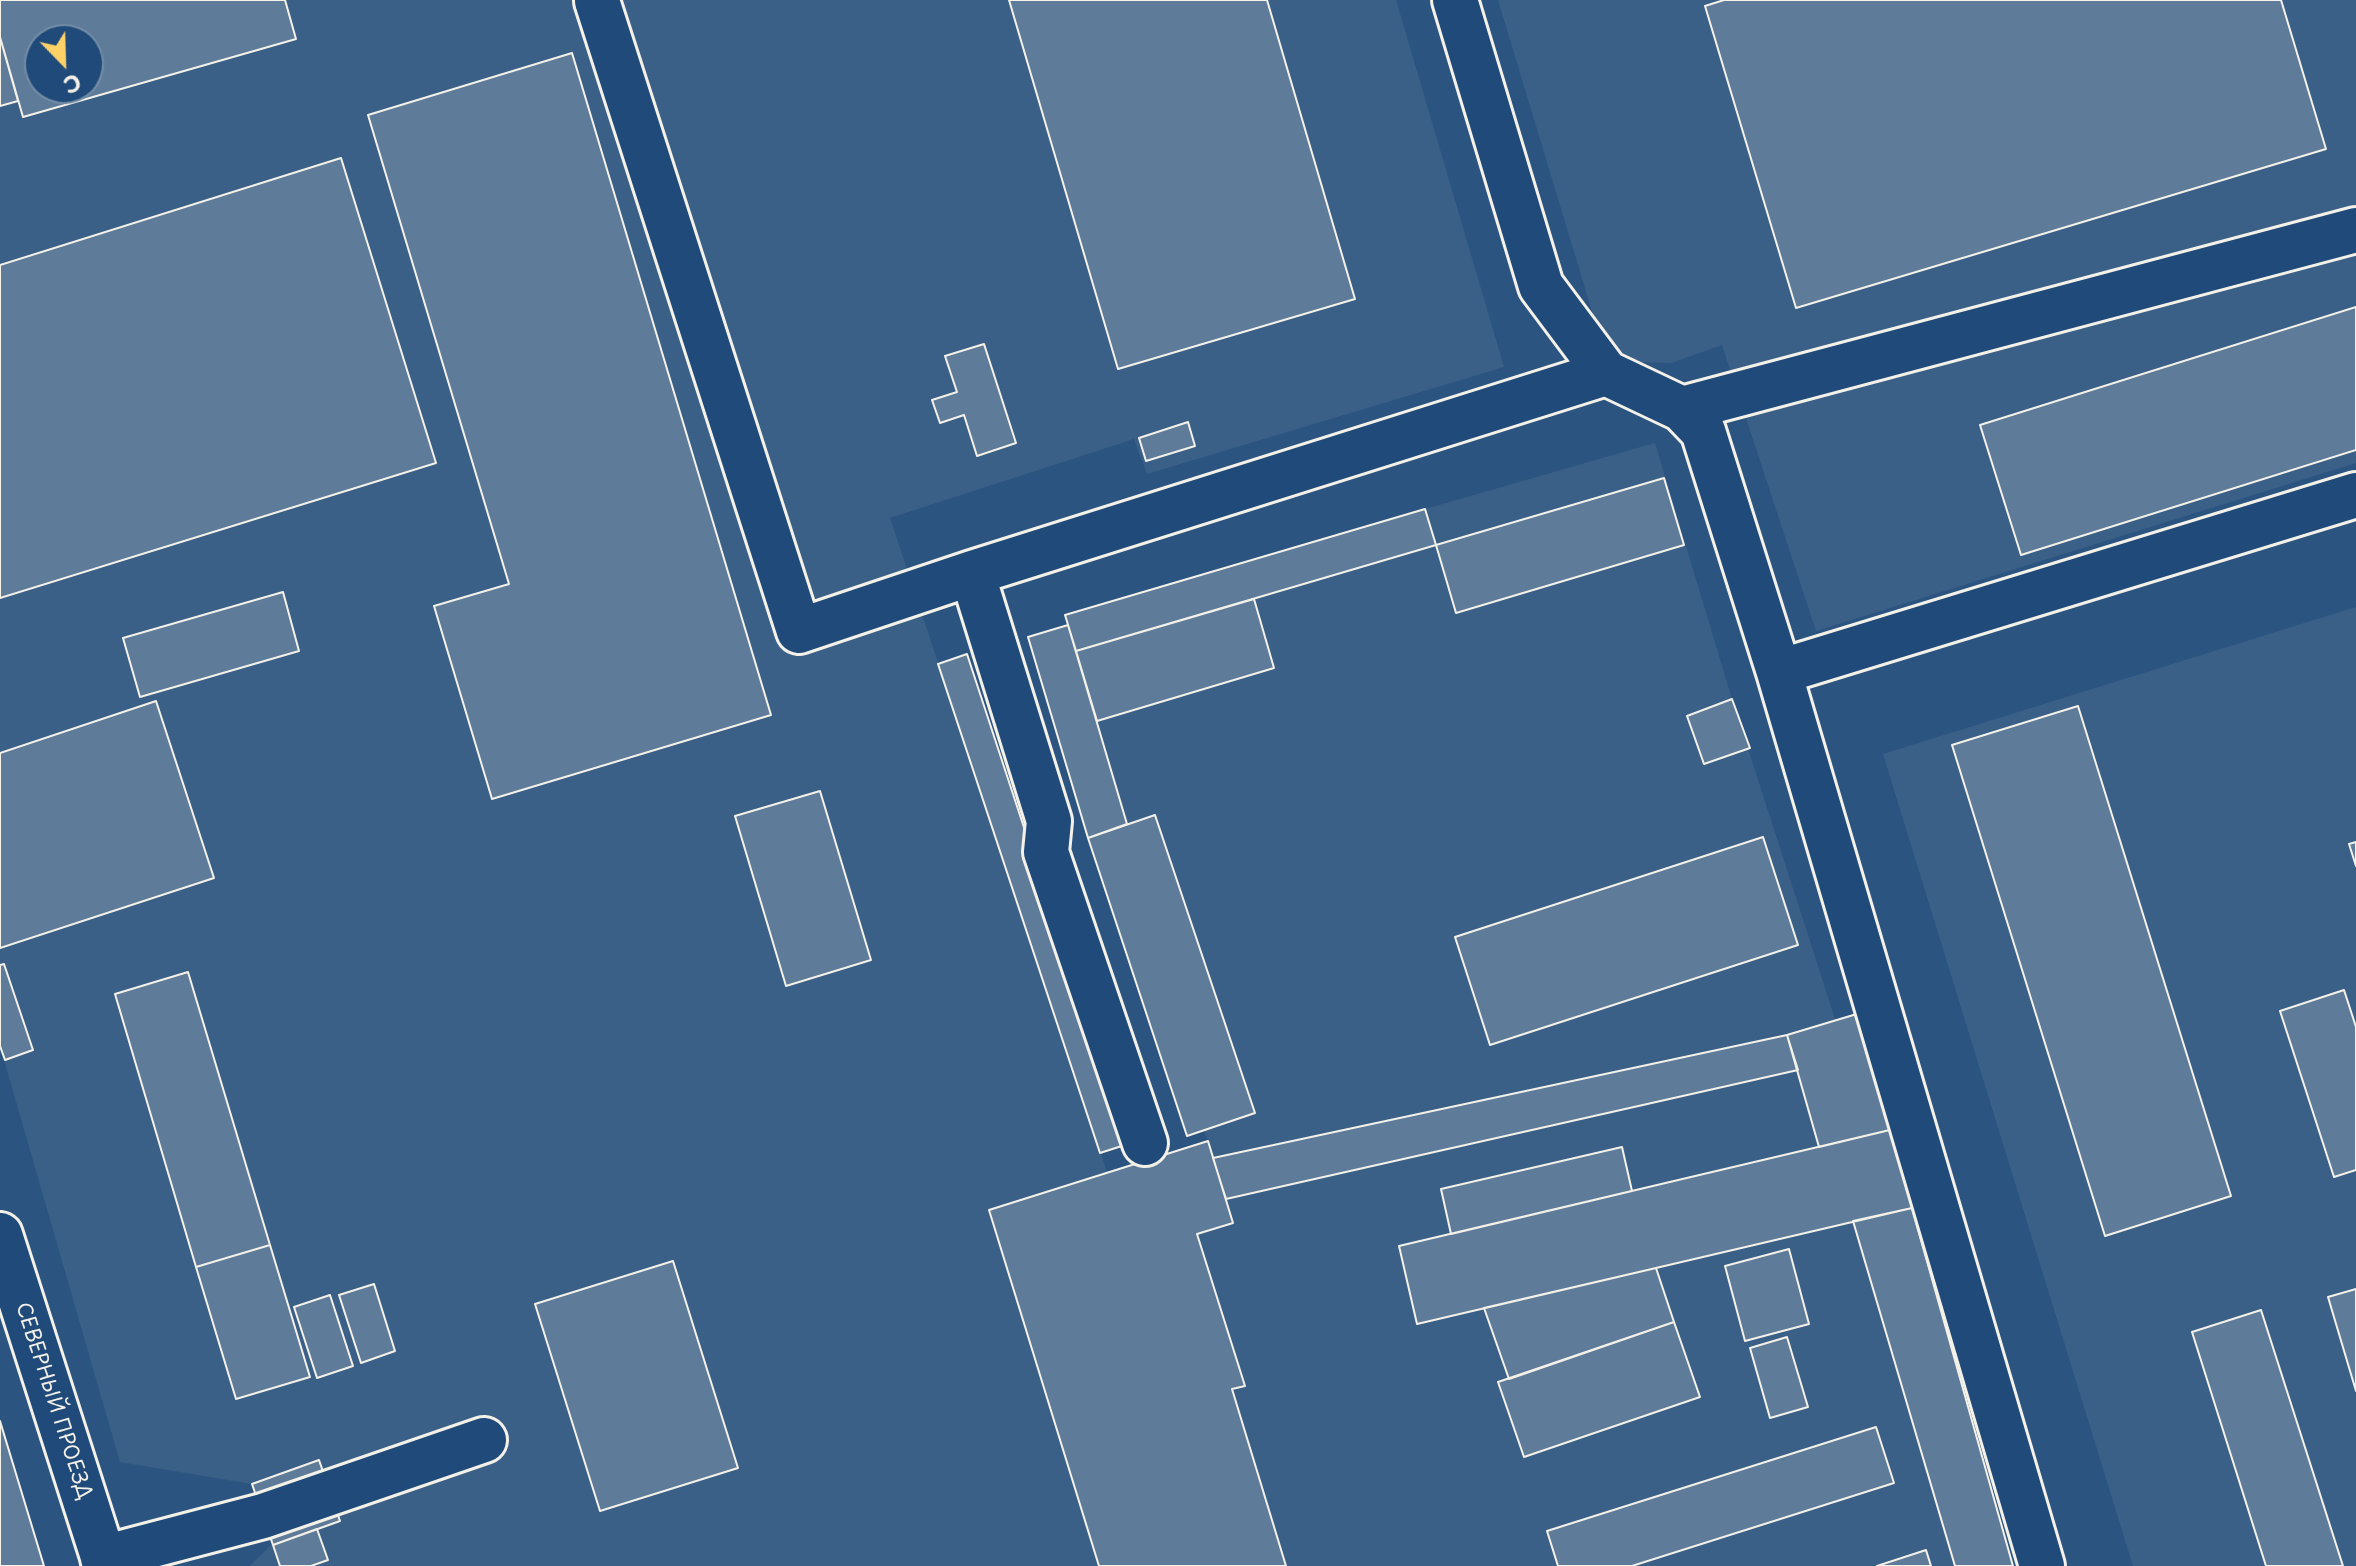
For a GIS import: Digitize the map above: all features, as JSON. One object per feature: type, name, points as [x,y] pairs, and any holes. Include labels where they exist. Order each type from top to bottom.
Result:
[{"type":"street","points":[[1455,0],[1541,286],[1606,373],[1682,409],[1703,431],[1779,672],[2042,1566]]},
{"type":"street","points":[[597,1],[799,631],[972,573],[1606,373]]},
{"type":"street","points":[[1682,409],[2356,230]]},
{"type":"street","points":[[1779,672],[2356,495]]},
{"type":"street","points":[[972,573],[1049,821],[1046,852],[1145,1143]]},
{"type":"street","name":"СЕВЕРНЫЙ ПРОЕЗД","points":[[0,1235],[104,1562]]},
{"type":"street","points":[[104,1562],[190,1551],[263,1516],[484,1440]]},
{"type":"shaded area","points":[[0,0],[1396,0],[1504,367],[1147,474],[1134,439],[890,518],[1107,1172],[1208,1141],[1204,1130],[1187,1136],[1088,838],[1127,824],[1076,651],[1435,545],[1425,509],[1655,443],[1732,699],[1835,1019],[1860,1013],[2013,1566],[250,1566],[272,1544],[252,1484],[120,1462],[0,1046]]},
{"type":"shaded area","points":[[1498,0],[2356,0],[2356,463],[1816,631],[1722,345],[1671,363],[1607,361]]},
{"type":"shaded area","points":[[2356,607],[2356,1566],[2133,1566],[1883,754]]},
{"type":"building","points":[[0,0],[285,0],[296,39],[104,94],[104,24],[24,24],[24,104],[68,104],[23,117],[0,37]]},
{"type":"building","points":[[1009,0],[1267,0],[1355,299],[1118,369]]},
{"type":"building","points":[[1724,0],[2281,0],[2326,149],[1796,308],[1705,6]]},
{"type":"building","points":[[0,37],[18,101],[0,106]]},
{"type":"building","points":[[572,53],[771,715],[492,799],[434,606],[509,584],[368,115]]},
{"type":"building","points":[[341,158],[436,463],[0,598],[0,265]]},
{"type":"building","points":[[2356,307],[2356,450],[2021,555],[1980,425]]},
{"type":"building","points":[[984,344],[1016,443],[977,456],[964,415],[940,423],[932,400],[957,392],[945,356]]},
{"type":"building","points":[[1188,422],[1195,446],[1146,461],[1139,438]]},
{"type":"building","points":[[1664,478],[1684,545],[1456,613],[1436,545]]},
{"type":"building","points":[[1425,509],[1436,545],[1076,651],[1065,615]]},
{"type":"building","points":[[283,592],[299,651],[140,697],[123,638]]},
{"type":"building","points":[[1254,599],[1274,668],[1097,721],[1076,651]]},
{"type":"building","points":[[1068,625],[1127,824],[1088,838],[1028,637]]},
{"type":"building","points":[[967,654],[1128,1144],[1100,1153],[938,664]]},
{"type":"building","points":[[1732,699],[1750,748],[1704,764],[1687,716]]},
{"type":"building","points":[[156,701],[214,878],[0,948],[0,753]]},
{"type":"building","points":[[2078,706],[2231,1196],[2105,1236],[1952,745]]},
{"type":"building","points":[[820,791],[871,960],[786,986],[735,816]]},
{"type":"building","points":[[1155,815],[1255,1113],[1187,1136],[1088,838]]},
{"type":"building","points":[[1763,837],[1798,945],[1490,1045],[1455,937]]},
{"type":"building","points":[[2356,842],[2356,866],[2349,844]]},
{"type":"building","points":[[4,964],[33,1050],[5,1060],[0,1046],[0,965]]},
{"type":"building","points":[[188,972],[270,1245],[196,1267],[115,994]]},
{"type":"building","points":[[2344,990],[2356,1027],[2356,1170],[2334,1177],[2280,1011]]},
{"type":"building","points":[[1860,1013],[1894,1129],[1819,1147],[1787,1035]]},
{"type":"building","points":[[1787,1035],[1798,1070],[1226,1199],[1213,1158]]},
{"type":"building","points":[[1894,1129],[1912,1208],[1417,1324],[1399,1246]]},
{"type":"building","points":[[1208,1141],[1233,1223],[1197,1234],[1245,1386],[1232,1389],[1286,1566],[1099,1566],[989,1210]]},
{"type":"building","points":[[1622,1147],[1632,1191],[1451,1234],[1441,1189]]},
{"type":"building","points":[[1912,1208],[2013,1566],[1955,1566],[1853,1221]]},
{"type":"building","points":[[270,1245],[310,1377],[236,1399],[196,1267]]},
{"type":"building","points":[[1789,1249],[1809,1324],[1745,1341],[1725,1266]]},
{"type":"building","points":[[673,1261],[738,1468],[600,1511],[535,1304]]},
{"type":"building","points":[[1656,1268],[1674,1322],[1509,1379],[1484,1308]]},
{"type":"building","points":[[374,1284],[395,1351],[361,1363],[339,1295]]},
{"type":"building","points":[[2356,1289],[2356,1391],[2328,1297]]},
{"type":"building","points":[[330,1295],[353,1366],[317,1378],[294,1307]]},
{"type":"building","points":[[2261,1310],[2343,1566],[2266,1566],[2192,1332]]},
{"type":"building","points":[[1674,1322],[1700,1397],[1524,1457],[1498,1382]]},
{"type":"building","points":[[1787,1337],[1808,1407],[1770,1418],[1750,1348]]},
{"type":"building","points":[[0,1421],[44,1566],[0,1566]]},
{"type":"building","points":[[1876,1427],[1894,1483],[1632,1566],[1558,1566],[1547,1531]]},
{"type":"building","points":[[319,1460],[340,1521],[273,1545],[252,1484]]},
{"type":"building","points":[[317,1529],[328,1560],[311,1566],[280,1566],[273,1545]]},
{"type":"building","points":[[1926,1550],[1931,1566],[1877,1566]]}]
